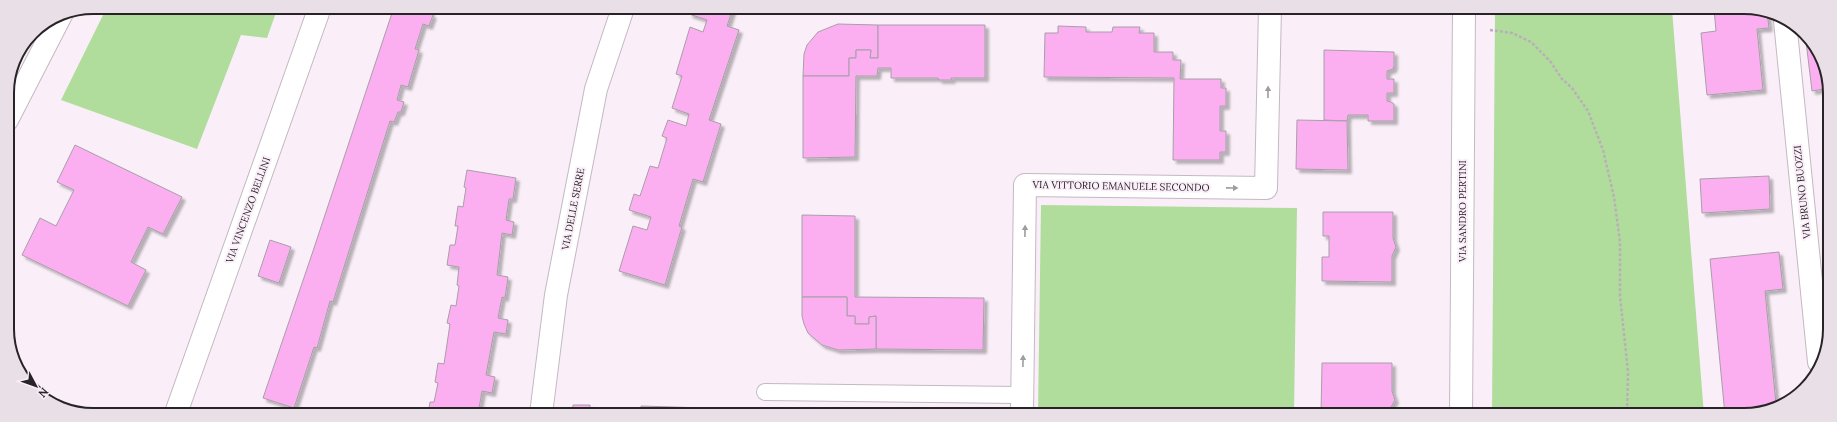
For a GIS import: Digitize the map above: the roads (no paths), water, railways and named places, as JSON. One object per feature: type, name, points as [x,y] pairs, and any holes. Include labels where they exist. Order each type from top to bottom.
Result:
[{"type":"street","name":"VIA VINCENZO BELLINI","points":[[178,408],[318,14]]},
{"type":"street","name":"VIA DELLE SERRE","points":[[542,408],[556,295],[596,89],[621,14]]},
{"type":"street","name":"VIA VITTORIO EMANUELE SECONDO","points":[[1022,405],[1025,185],[1266,188],[1270,14]]},
{"type":"street","name":"VIA SANDRO PERTINI","points":[[1460,408],[1464,14]]},
{"type":"street","points":[[14,106],[57,22]]},
{"type":"street","name":"VIA BRUNO BUOZZI","points":[[1785,26],[1818,356]]},
{"type":"lane","points":[[765,392],[1022,405]]}]
